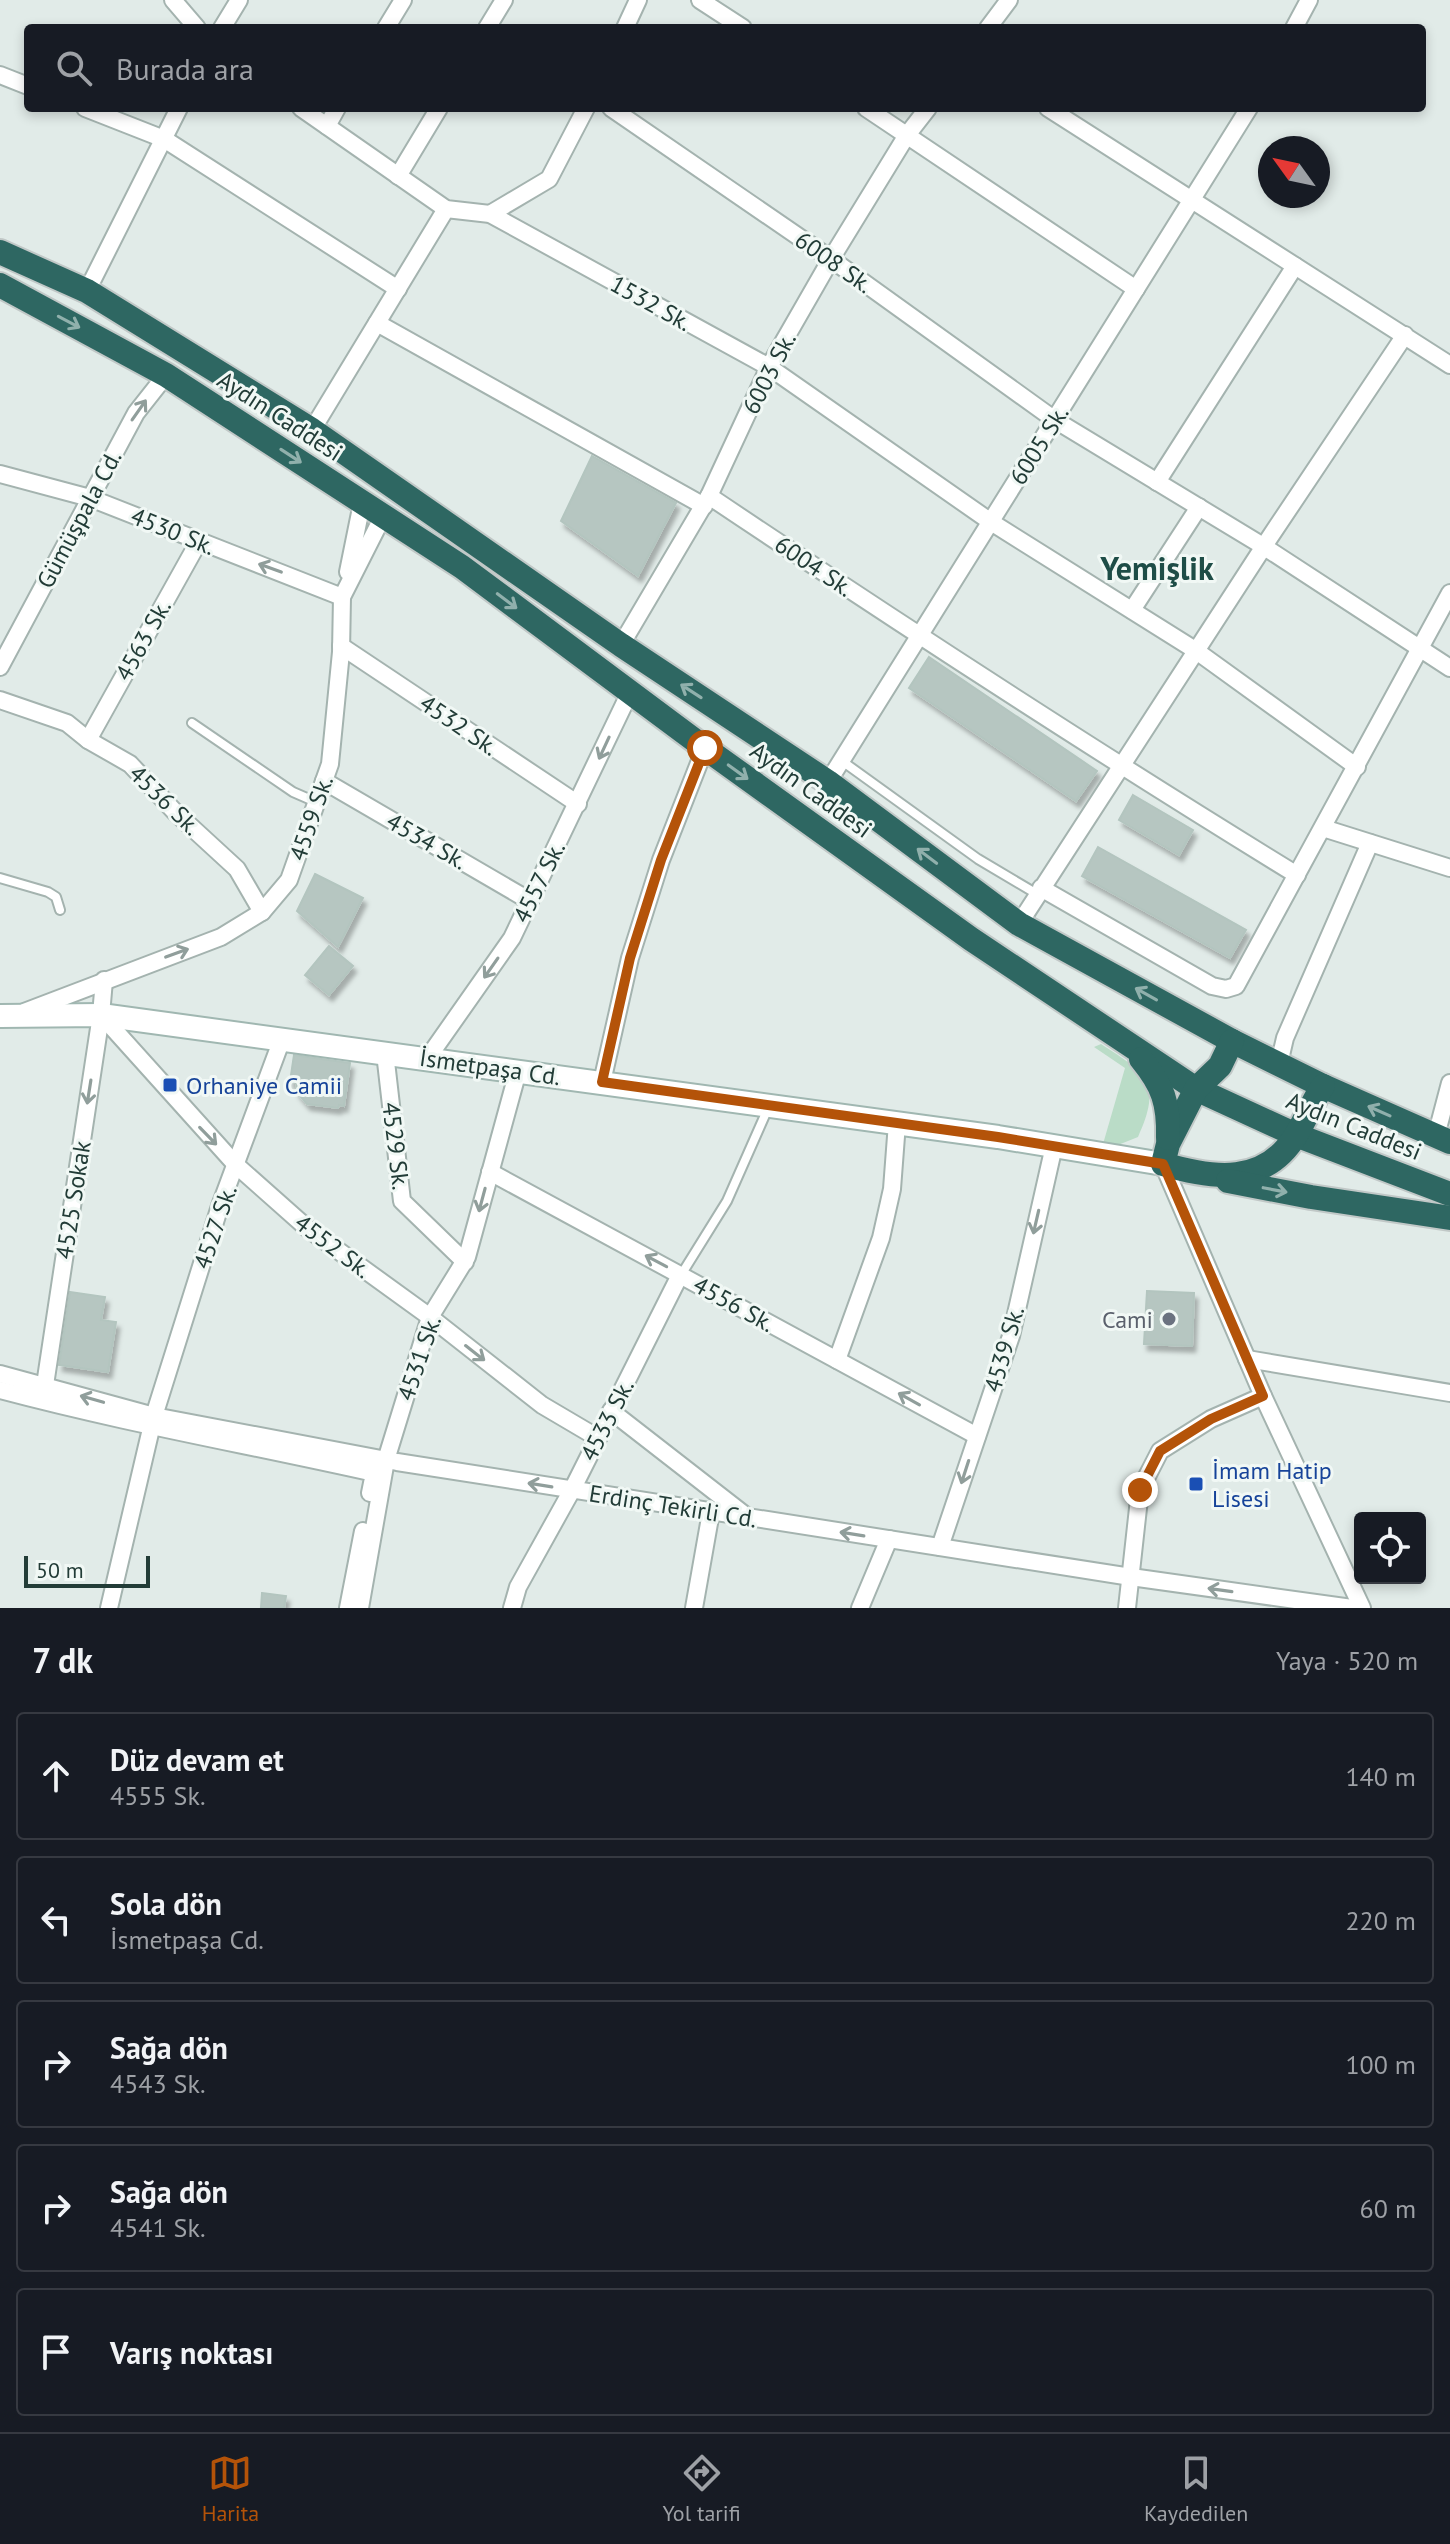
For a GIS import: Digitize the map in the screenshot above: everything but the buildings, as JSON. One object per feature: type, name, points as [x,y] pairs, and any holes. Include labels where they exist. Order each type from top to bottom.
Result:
[{"type":"highway","name":"Aydın Caddesi","points":[[0,252],[87,291],[312,430],[621,645],[828,782],[1019,924],[1232,1041],[1323,1086],[1443,1139]]},
{"type":"highway","name":"Aydın Caddesi","points":[[0,285],[166,375],[462,567],[705,748],[971,939],[1196,1089],[1296,1135],[1450,1194]]},
{"type":"highway","points":[[1166,1154],[1196,1089],[1220,1066],[1232,1041]]},
{"type":"highway","points":[[1132,1048],[1159,1081],[1169,1112],[1166,1154]]},
{"type":"highway","points":[[1199,1175],[1242,1175],[1278,1159],[1296,1135],[1323,1086]]},
{"type":"highway","points":[[1166,1154],[1199,1175],[1311,1197],[1450,1218]]},
{"type":"main road","name":"İsmetpaşa Cd.","points":[[6,1017],[101,1015],[1054,1146],[1166,1154]]},
{"type":"street","points":[[173,0],[194,24]]},
{"type":"street","points":[[224,24],[239,0]]},
{"type":"street","points":[[388,24],[403,0]]},
{"type":"street","points":[[489,24],[504,0]]},
{"type":"street","points":[[627,24],[638,0]]},
{"type":"street","points":[[700,0],[737,24]]},
{"type":"street","points":[[991,24],[1009,0]]},
{"type":"street","points":[[1296,24],[1309,0]]},
{"type":"street","points":[[0,75],[24,84]]},
{"type":"street","points":[[95,112],[164,139],[398,289]]},
{"type":"street","points":[[87,291],[177,112]]},
{"type":"street","name":"1532 Sk.","points":[[307,112],[446,209],[490,214],[769,367],[991,522],[1195,650],[1357,767]]},
{"type":"street","points":[[327,126],[335,112]]},
{"type":"street","points":[[398,176],[437,112]]},
{"type":"street","points":[[490,214],[549,179],[584,112]]},
{"type":"street","name":"6008 Sk.","points":[[617,112],[831,259],[1055,420],[1263,546],[1450,668]]},
{"type":"street","points":[[872,112],[1136,289]]},
{"type":"street","name":"6003 Sk.","points":[[621,645],[706,501],[769,367],[831,259],[907,135],[925,112]]},
{"type":"street","points":[[1054,112],[1450,365]]},
{"type":"street","name":"6005 Sk.","points":[[828,782],[1247,112]]},
{"type":"street","points":[[312,430],[446,209]]},
{"type":"street","points":[[1157,482],[1295,266]]},
{"type":"street","name":"6004 Sk.","points":[[377,323],[706,501],[1121,767],[1297,875]]},
{"type":"street","points":[[1019,924],[1263,546],[1405,335]]},
{"type":"street","name":"Gümüşpala Cd.","points":[[2,659],[136,413],[166,375]]},
{"type":"street","name":"4530 Sk.","points":[[0,474],[90,498],[342,597]]},
{"type":"street","points":[[342,597],[362,503]]},
{"type":"street","points":[[1132,610],[1199,507]]},
{"type":"street","name":"4559 Sk.","points":[[6,1017],[221,937],[262,912],[289,880],[330,764],[341,646],[342,597],[383,516]]},
{"type":"street","name":"4563 Sk.","points":[[88,740],[199,541]]},
{"type":"street","points":[[1039,891],[1212,986],[1226,989],[1236,986],[1450,593]]},
{"type":"street","name":"4532 Sk.","points":[[341,646],[578,804]]},
{"type":"street","name":"4557 Sk.","points":[[427,1059],[512,938],[630,692]]},
{"type":"street","name":"4536 Sk.","points":[[0,700],[67,723],[88,740],[130,764],[175,812],[237,869],[262,912]]},
{"type":"street","points":[[602,1082],[630,958],[661,860],[705,748]]},
{"type":"street","name":"4534 Sk.","points":[[324,781],[530,901]]},
{"type":"street","points":[[1323,828],[1450,868]]},
{"type":"street","points":[[1279,1064],[1285,1038],[1370,843]]},
{"type":"street","points":[[101,1015],[104,980]]},
{"type":"street","name":"4552 Sk.","points":[[101,1015],[236,1165],[307,1228],[430,1317],[542,1405],[598,1438]]},
{"type":"street","name":"4525 Sokak","points":[[45,1385],[101,1015]]},
{"type":"street","name":"4527 Sk.","points":[[109,1608],[152,1422],[220,1206],[282,1039]]},
{"type":"street","name":"4529 Sk.","points":[[385,1053],[402,1201],[465,1262]]},
{"type":"street","name":"4531 Sk.","points":[[360,1608],[386,1460],[430,1317],[465,1262],[518,1071]]},
{"type":"street","points":[[1443,1139],[1450,1083]]},
{"type":"street","points":[[837,1360],[881,1238],[892,1189],[897,1123]]},
{"type":"street","name":"4539 Sk.","points":[[940,1547],[1011,1336],[1054,1146]]},
{"type":"street","points":[[1166,1154],[1247,1359],[1362,1608]]},
{"type":"street","name":"4556 Sk.","points":[[490,1172],[977,1436]]},
{"type":"street","name":"4533 Sk.","points":[[512,1608],[518,1587],[572,1490],[680,1275]]},
{"type":"street","points":[[1247,1359],[1450,1393]]},
{"type":"street","name":"Erdinç Tekirli Cd.","points":[[0,1374],[45,1385],[152,1422],[711,1512],[1352,1608]]},
{"type":"street","points":[[0,1390],[374,1473],[348,1608]]},
{"type":"street","points":[[1127,1608],[1140,1490],[1160,1451],[1211,1419],[1263,1396]]},
{"type":"street","points":[[611,1411],[748,1517]]},
{"type":"street","points":[[694,1608],[711,1512]]},
{"type":"street","points":[[860,1608],[889,1539]]},
{"type":"lane","points":[[192,723],[293,792],[316,802]]},
{"type":"lane","points":[[841,761],[978,859],[1039,891]]},
{"type":"lane","points":[[0,878],[48,892],[56,897],[60,910]]},
{"type":"lane","points":[[680,1275],[727,1201],[769,1106]]},
{"type":"green space","points":[[1101,1044],[1139,1072],[1149,1091],[1149,1104],[1138,1137],[1118,1145],[1103,1144],[1125,1068],[1094,1047]]},
{"type":"place","name":"Orhaniye Camii","points":[[170,1085]]},
{"type":"place","name":"Cami","points":[[1169,1319]]},
{"type":"place","name":"İmam Hatip Lisesi","points":[[1196,1484]]},
{"type":"district","name":"Yemişlik","points":[[1157,568]]},
{"type":"route","points":[[705,748],[661,860],[630,958],[602,1082],[998,1137],[1163,1164],[1263,1396],[1211,1419],[1160,1451],[1140,1490]]}]
